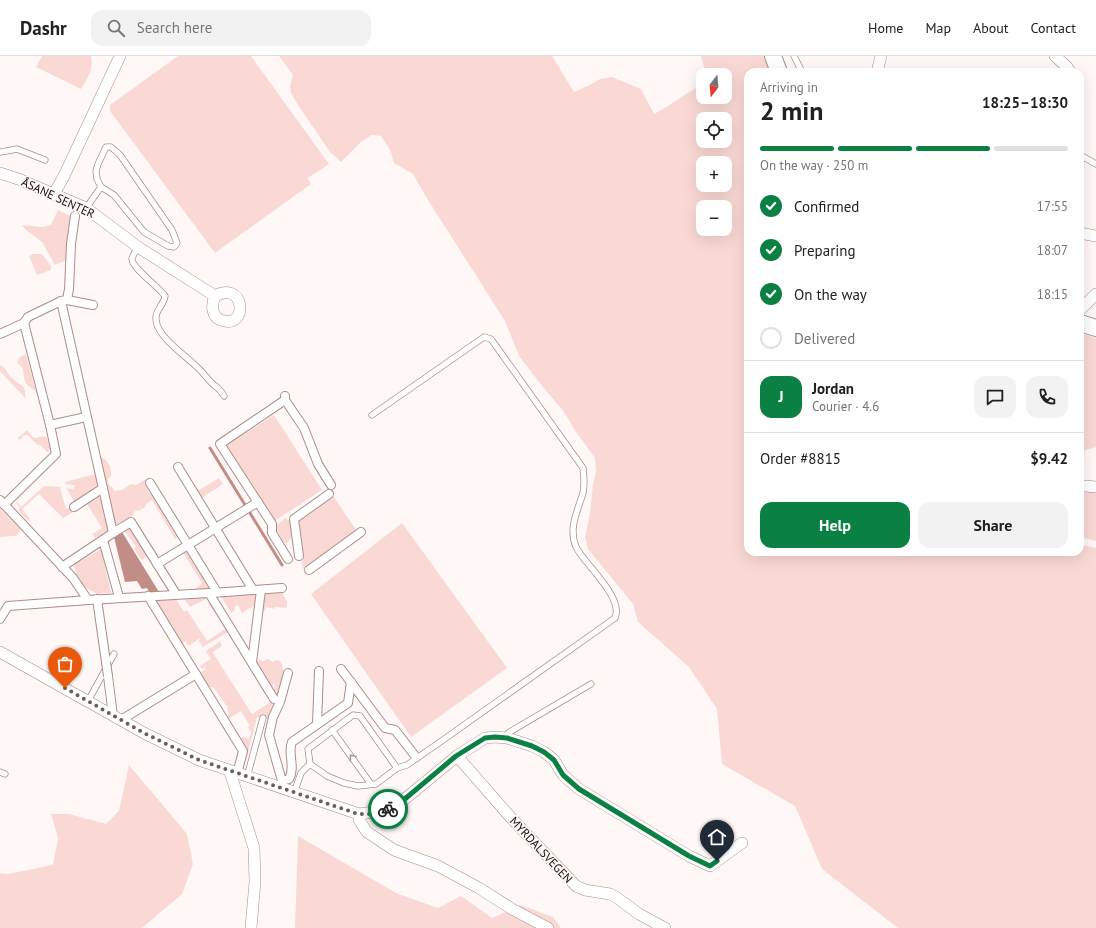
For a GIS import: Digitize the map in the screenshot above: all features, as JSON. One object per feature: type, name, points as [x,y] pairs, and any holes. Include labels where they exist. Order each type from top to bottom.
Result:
[{"type":"main road","points":[[773,56],[778,68]]},
{"type":"main road","points":[[1084,324],[1096,328]]},
{"type":"street","points":[[54,194],[74,155],[120,56]]},
{"type":"street","points":[[878,68],[881,56]]},
{"type":"street","points":[[1055,56],[1068,68]]},
{"type":"street","name":"ÅSANE SENTER","points":[[0,173],[21,180],[86,208],[138,247],[215,296]]},
{"type":"street","points":[[75,216],[71,244],[67,301],[86,417],[113,533]]},
{"type":"street","points":[[1084,234],[1096,236]]},
{"type":"street","points":[[1084,306],[1096,294]]},
{"type":"street","points":[[0,334],[24,323],[28,317],[67,301],[93,305]]},
{"type":"street","points":[[24,323],[56,454],[2,503],[62,567],[84,592],[88,600]]},
{"type":"street","points":[[288,559],[272,533],[272,524],[255,504],[220,444],[267,409],[285,398],[304,428],[330,490],[294,519],[299,556]]},
{"type":"street","points":[[50,425],[86,417]]},
{"type":"street","points":[[178,467],[215,528],[257,590],[252,662]]},
{"type":"street","points":[[150,483],[188,545],[213,593],[274,699]]},
{"type":"street","points":[[74,506],[103,488]]},
{"type":"street","points":[[157,564],[255,504]]},
{"type":"street","points":[[62,567],[131,522],[176,594]]},
{"type":"street","points":[[309,570],[361,532]]},
{"type":"street","points":[[103,540],[119,597]]},
{"type":"street","points":[[0,619],[8,606],[119,597],[282,588]]},
{"type":"street","points":[[148,596],[243,751],[238,774],[254,848],[256,882],[251,928]]},
{"type":"street","points":[[97,599],[108,676],[117,718]]},
{"type":"street","points":[[0,652],[144,733],[199,760],[294,794],[358,814],[376,812],[394,807],[417,790],[456,756],[485,738],[495,737],[507,738],[532,746],[544,752],[554,760],[563,775],[579,789],[689,856],[710,866],[742,843]]},
{"type":"street","points":[[341,669],[385,728],[395,730],[416,758]]},
{"type":"street","points":[[317,724],[319,671]]},
{"type":"street","points":[[288,673],[280,702],[273,717],[269,735],[282,781],[290,779],[292,775],[293,770],[290,746],[292,742],[348,703],[351,682]]},
{"type":"street","points":[[117,718],[196,674]]},
{"type":"street","name":"MYRDALSVEGEN","points":[[456,756],[512,819],[576,886],[585,890],[610,894],[639,914],[665,928]]},
{"type":"street","points":[[358,814],[362,827],[394,850],[438,866],[548,928]]},
{"type":"lane","points":[[794,56],[800,68]]},
{"type":"lane","points":[[106,147],[111,147],[120,155],[172,230],[177,243],[174,246],[168,246],[144,232],[114,195],[101,187],[97,179],[96,171],[106,147]]},
{"type":"lane","points":[[0,153],[17,148],[45,160]]},
{"type":"lane","points":[[1084,157],[1096,164]]},
{"type":"lane","points":[[86,208],[101,187]]},
{"type":"lane","points":[[138,247],[132,259],[133,262],[141,274],[150,280],[165,296],[155,317],[156,325],[169,342],[198,367],[214,385],[219,388],[224,396]]},
{"type":"lane","points":[[372,415],[484,337],[491,339],[583,468],[585,479],[583,493],[576,512],[573,534],[576,547],[612,596],[616,608],[615,618],[416,758],[397,768],[376,784],[358,786],[344,783],[327,776],[310,764],[308,749],[353,715],[360,716],[397,768]]},
{"type":"lane","points":[[88,701],[114,654]]},
{"type":"lane","points":[[507,738],[508,732],[591,684]]},
{"type":"lane","points":[[238,774],[263,718]]},
{"type":"lane","points":[[332,730],[371,784]]},
{"type":"lane","points":[[294,794],[301,773],[310,764]]},
{"type":"shaded area","points":[[42,56],[91,56],[91,69],[81,89],[36,67]]},
{"type":"shaded area","points":[[178,56],[251,56],[329,164],[308,178],[311,184],[215,253],[110,111],[110,105]]},
{"type":"shaded area","points":[[279,56],[552,56],[574,92],[600,79],[612,77],[641,89],[654,114],[696,88],[696,104],[732,104],[732,68],[704,68],[701,56],[774,56],[779,68],[744,68],[744,556],[1084,556],[1084,545],[1096,548],[1096,928],[898,928],[822,869],[795,806],[722,764],[717,709],[689,667],[638,622],[633,604],[588,549],[585,537],[596,472],[595,458],[576,432],[564,412],[519,356],[505,321],[413,174],[394,163],[390,150],[381,136],[372,135],[362,141],[341,162],[330,152],[291,93],[290,87],[293,75]]},
{"type":"shaded area","points":[[58,210],[71,216],[67,260],[55,265],[42,242],[26,230],[22,225],[43,227],[51,225]]},
{"type":"shaded area","points":[[33,254],[42,254],[51,266],[51,270],[37,275],[29,256]]},
{"type":"shaded area","points":[[1084,334],[1096,338],[1096,447],[1084,451]]},
{"type":"shaded area","points":[[26,354],[36,392],[26,383],[23,369],[17,362],[20,357]]},
{"type":"shaded area","points":[[0,365],[9,376],[24,387],[26,399],[0,371]]},
{"type":"shaded area","points":[[274,415],[322,490],[273,522],[225,446]]},
{"type":"shaded area","points":[[27,430],[34,438],[46,436],[50,448],[48,452],[27,435],[24,435],[20,440],[18,438]]},
{"type":"shaded area","points":[[99,456],[105,459],[110,466],[111,476],[108,479],[108,483],[115,491],[122,490],[131,484],[136,485],[148,478],[152,483],[147,488],[150,494],[153,493],[180,536],[175,539],[152,500],[146,504],[144,509],[143,508],[139,511],[136,510],[131,517],[117,524],[114,523]]},
{"type":"shaded area","points":[[96,474],[99,485],[92,488],[92,491],[94,491],[75,503],[66,488],[74,489],[75,485],[65,484],[65,482]]},
{"type":"shaded area","points":[[219,478],[223,484],[203,497],[204,501],[202,502],[195,490],[199,490]]},
{"type":"shaded area","points":[[44,486],[60,487],[66,509],[72,506],[75,511],[63,518],[39,494],[22,509],[30,519],[28,521],[18,510],[20,508],[16,503],[17,502],[21,507]]},
{"type":"shaded area","points":[[1084,487],[1096,490],[1096,541],[1084,538]]},
{"type":"shaded area","points":[[96,496],[102,497],[110,529],[95,538],[92,534],[102,528],[87,504],[78,509],[77,508]]},
{"type":"shaded area","points":[[333,496],[357,531],[307,568],[303,569],[296,521]]},
{"type":"shaded area","points":[[0,508],[21,530],[16,536],[0,537]]},
{"type":"shaded area","points":[[285,518],[289,520],[293,536],[286,544],[275,527]]},
{"type":"shaded area","points":[[402,523],[507,668],[411,737],[311,594]]},
{"type":"shaded area","points":[[131,525],[149,555],[141,560],[134,548],[136,547],[124,530]]},
{"type":"shaded area","points":[[122,532],[159,592],[149,592],[147,588],[142,589],[137,581],[125,582],[114,537]]},
{"type":"shaded area","points":[[187,548],[212,590],[194,590],[202,583],[182,551]]},
{"type":"shaded area","points":[[101,549],[111,593],[97,594],[83,586],[78,578],[74,565]]},
{"type":"shaded area","points":[[282,592],[287,602],[287,608],[275,607],[275,609],[266,607],[264,612],[260,612],[264,603],[263,593]]},
{"type":"shaded area","points":[[258,594],[257,604],[242,613],[238,605],[234,607],[235,610],[231,613],[221,596]]},
{"type":"shaded area","points":[[209,596],[230,631],[203,647],[199,641],[200,638],[189,646],[186,642],[187,640],[181,644],[153,599],[175,598],[184,612],[187,610],[207,641],[225,629],[208,604],[210,603],[208,598],[190,607],[183,597]]},
{"type":"shaded area","points":[[220,641],[222,646],[213,653],[252,714],[274,700],[276,701],[268,719],[257,717],[246,760],[244,759],[240,739],[243,737],[249,739],[251,732],[248,727],[250,726],[241,711],[228,719],[228,708],[214,688],[207,686],[199,673],[206,669],[202,669],[200,666],[212,658],[210,658],[206,651]]},
{"type":"shaded area","points":[[255,659],[263,661],[268,659],[273,662],[277,660],[281,662],[283,676],[278,696],[276,698],[273,692],[275,684],[274,683],[271,689],[254,662]]},
{"type":"shaded area","points":[[129,765],[187,834],[193,864],[182,894],[142,928],[0,928],[0,873],[8,874],[53,865],[58,838],[51,814],[69,814],[106,824],[119,811]]},
{"type":"shaded area","points":[[298,836],[396,893],[438,908],[461,896],[492,918],[521,905],[553,917],[561,928],[295,928]]},
{"type":"waterway","points":[[210,448],[282,565]]},
{"type":"way so far","points":[[65,688],[172,748],[236,774],[358,814],[370,814],[388,809]]},
{"type":"route","points":[[388,809],[394,807],[406,798],[456,756],[485,738],[507,738],[532,746],[544,752],[554,760],[563,775],[579,789],[689,856],[710,866],[717,861]]}]
